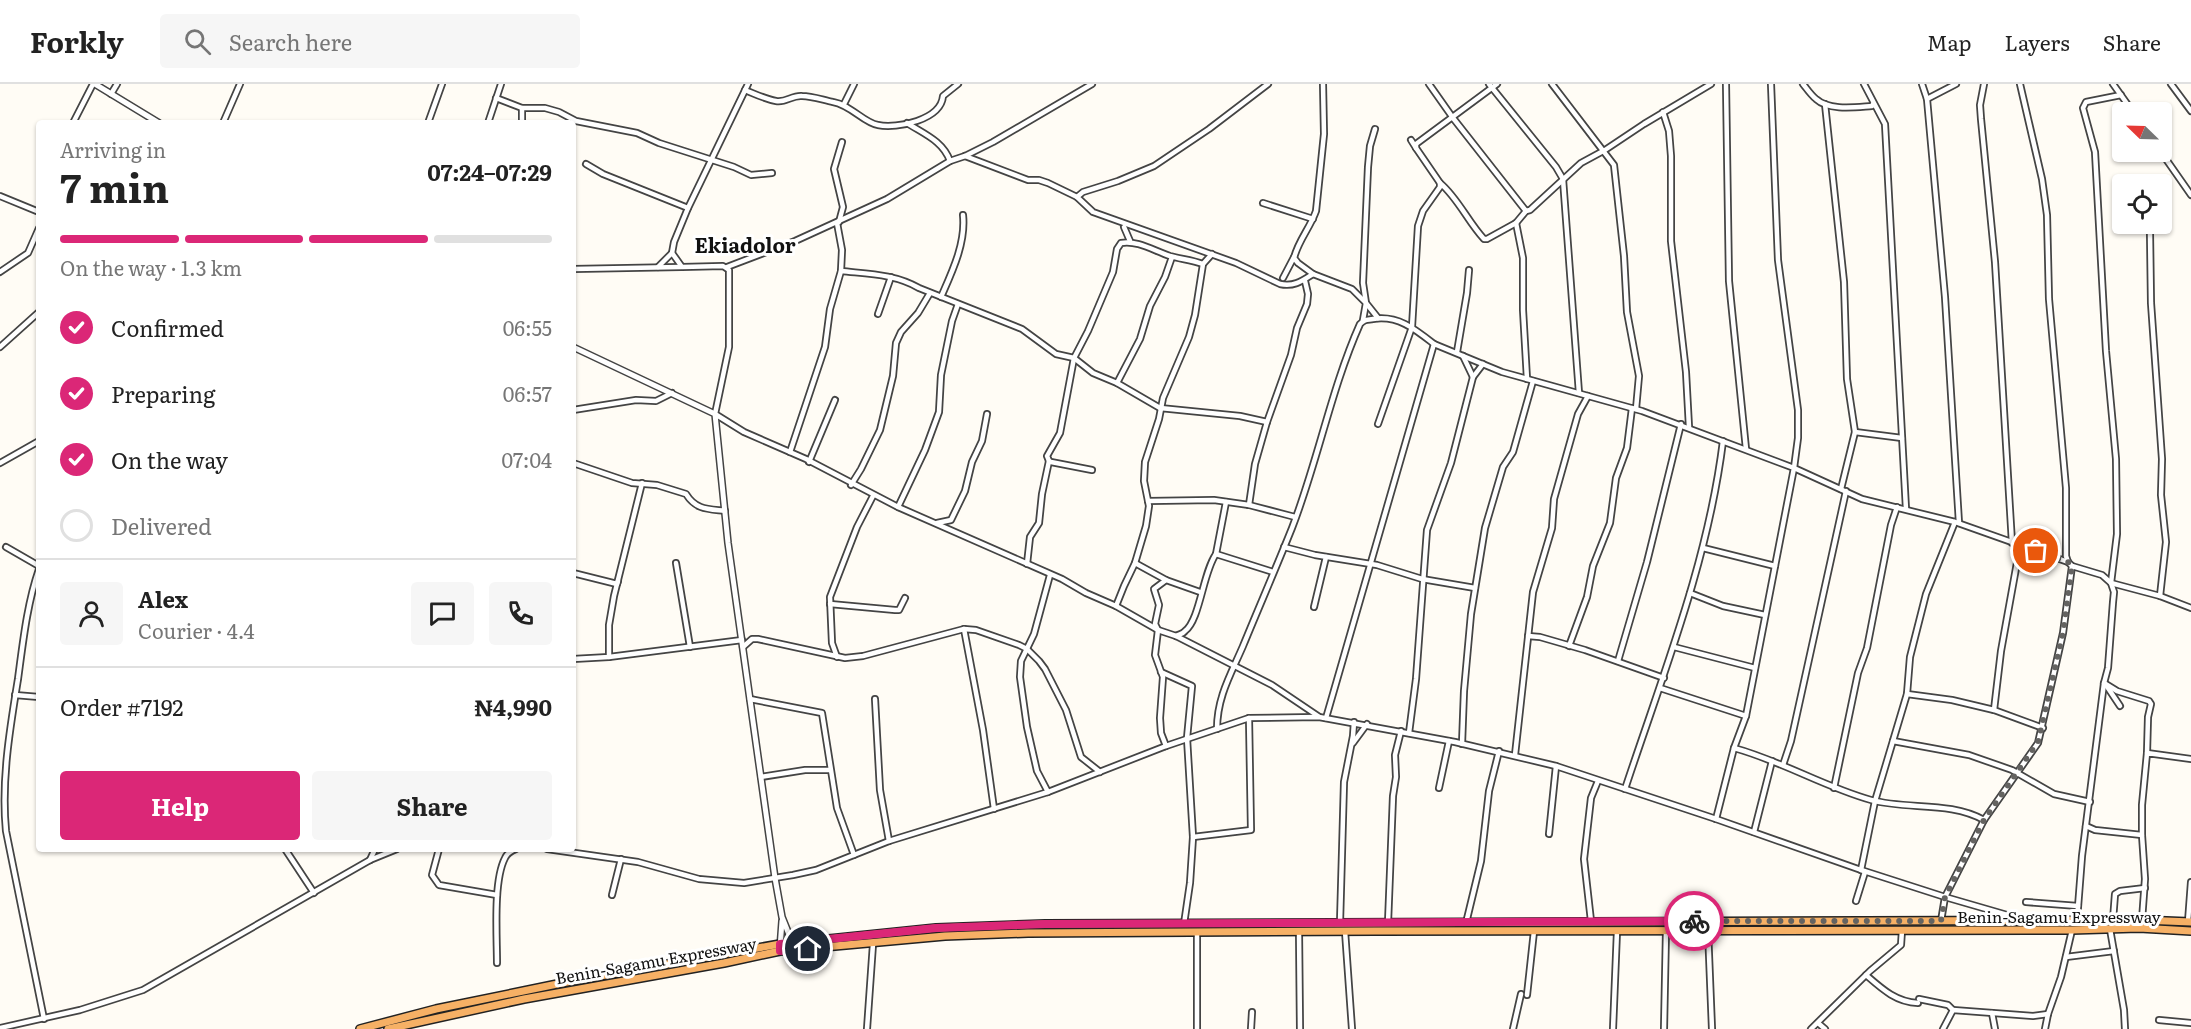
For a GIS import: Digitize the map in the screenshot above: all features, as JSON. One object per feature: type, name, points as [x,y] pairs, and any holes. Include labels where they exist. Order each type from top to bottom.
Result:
[{"type":"highway","points":[[360,1029],[436,1009],[572,981],[791,946],[936,928],[1045,924],[1591,921],[2142,920],[2189,922]]},
{"type":"highway","name":"Benin-Sagamu Expressway","points":[[791,946],[873,944],[945,936],[1028,933],[2110,929],[2191,931]]},
{"type":"highway","name":"Benin-Sagamu Expressway","points":[[388,1029],[524,999],[724,963],[780,948]]},
{"type":"street","points":[[75,120],[94,84],[154,120]]},
{"type":"street","points":[[111,94],[117,84]]},
{"type":"street","points":[[224,120],[240,84]]},
{"type":"street","points":[[429,120],[442,84]]},
{"type":"street","points":[[489,120],[501,84]]},
{"type":"street","points":[[658,267],[672,253],[674,242],[688,208],[748,84]]},
{"type":"street","points":[[843,104],[854,84]]},
{"type":"street","points":[[745,90],[774,101],[786,102],[800,95],[843,104],[876,125],[907,123],[930,114],[940,107],[943,96],[958,84]]},
{"type":"street","points":[[576,269],[728,267],[838,222],[895,194],[950,161],[965,156],[1092,84]]},
{"type":"street","points":[[1077,197],[1083,192],[1154,166],[1209,129],[1268,84]]},
{"type":"street","points":[[1283,278],[1316,211],[1323,134],[1323,84]]},
{"type":"street","points":[[1429,84],[1526,211]]},
{"type":"street","points":[[1552,84],[1605,150],[1614,165],[1624,256],[1627,312],[1639,376],[1627,448],[1616,478],[1610,523],[1593,566],[1587,597],[1569,646]]},
{"type":"street","points":[[1411,140],[1440,183],[1448,189],[1484,239],[1516,223],[1526,211],[1530,210],[1581,163],[1712,84]]},
{"type":"street","points":[[1726,84],[1729,281],[1746,449]]},
{"type":"street","points":[[1716,819],[1734,748],[1746,716],[1798,438],[1798,410],[1778,260],[1771,84]]},
{"type":"street","points":[[1803,84],[1817,100],[1825,104],[1845,107],[1872,106],[1873,104]]},
{"type":"street","points":[[1864,84],[1885,124],[1906,509]]},
{"type":"street","points":[[1856,901],[1875,801],[1907,694],[1910,657],[1926,594],[1957,523],[1945,297],[1927,99],[1923,84]]},
{"type":"street","points":[[1927,99],[1956,84]]},
{"type":"street","points":[[1984,84],[1980,105],[1995,262],[2012,543]]},
{"type":"street","points":[[2020,84],[2042,179],[2047,215],[2049,299],[2066,488],[2066,556],[2072,566],[2102,576],[2110,583],[2114,592],[2108,668],[2104,683],[2082,855],[2077,920]]},
{"type":"street","points":[[2113,84],[2126,102]]},
{"type":"street","points":[[2171,84],[2191,111]]},
{"type":"street","points":[[1416,148],[1416,144],[1453,118],[1492,85],[1556,167],[1563,179],[1579,393]]},
{"type":"street","points":[[2110,583],[2117,534],[2116,459],[2106,351],[2096,152],[2083,108],[2086,102],[2121,95]]},
{"type":"street","points":[[496,99],[522,108],[552,110],[570,120]]},
{"type":"street","points":[[1783,765],[1791,741],[1855,432],[1846,379],[1844,282],[1825,104]]},
{"type":"street","points":[[522,108],[522,120]]},
{"type":"street","points":[[1663,112],[1669,131],[1671,241],[1686,372],[1689,428]]},
{"type":"street","points":[[576,123],[637,133],[751,175],[772,173]]},
{"type":"street","points":[[907,123],[946,150],[950,161]]},
{"type":"street","points":[[1217,729],[1220,699],[1226,680],[1284,547],[1334,390],[1363,320],[1366,303],[1364,283],[1368,167],[1370,146],[1375,129]]},
{"type":"street","points":[[789,452],[825,347],[830,309],[841,271],[842,250],[838,222],[843,207],[834,169],[842,142]]},
{"type":"street","points":[[965,156],[1028,180],[1039,180],[1077,197],[1093,212],[1254,270],[1280,284],[1305,281],[1313,274]]},
{"type":"street","points":[[2168,162],[2191,195]]},
{"type":"street","points":[[586,164],[603,174],[688,208]]},
{"type":"street","points":[[1378,424],[1412,327],[1418,226],[1423,211],[1440,187],[1440,183]]},
{"type":"street","points":[[0,196],[36,211]]},
{"type":"street","points":[[1263,203],[1314,219]]},
{"type":"street","points":[[941,297],[965,231],[963,215]]},
{"type":"street","points":[[1462,744],[1464,692],[1475,588],[1485,528],[1503,467],[1513,452],[1530,380],[1523,310],[1523,258],[1516,223]]},
{"type":"street","points":[[1124,227],[1130,241]]},
{"type":"street","points":[[2150,234],[2151,303],[2162,459],[2161,495],[2166,542],[2164,580],[2160,596]]},
{"type":"street","points":[[0,272],[28,253],[36,235]]},
{"type":"street","points":[[1027,564],[1030,537],[1039,523],[1049,461],[1047,456],[1063,423],[1074,358],[1113,272],[1120,243],[1130,241],[1203,264]]},
{"type":"street","points":[[672,253],[682,267]]},
{"type":"street","points":[[1116,606],[1135,563],[1146,526],[1149,506],[1144,481],[1145,462],[1159,419],[1160,408],[1189,337],[1203,264],[1212,254]]},
{"type":"street","points":[[1117,383],[1140,339],[1150,306],[1165,277],[1172,256]]},
{"type":"street","points":[[1294,257],[1298,263],[1313,274],[1352,289],[1378,318]]},
{"type":"street","points":[[728,267],[729,347],[715,414],[725,511],[775,878],[782,916],[791,946]]},
{"type":"street","points":[[1469,270],[1459,353],[1473,377]]},
{"type":"street","points":[[841,271],[907,281],[930,293],[1022,329],[1056,354],[1074,358],[1093,373],[1117,383],[1160,408],[1240,416],[1267,422]]},
{"type":"street","points":[[878,314],[891,277]]},
{"type":"street","points":[[1249,505],[1255,464],[1267,422],[1307,304],[1308,294],[1305,281]]},
{"type":"street","points":[[850,484],[861,469],[880,430],[893,376],[896,343],[901,332],[918,313],[930,293]]},
{"type":"street","points":[[898,507],[925,450],[939,412],[940,375],[958,304]]},
{"type":"street","points":[[0,346],[36,315]]},
{"type":"street","points":[[1363,320],[1378,318],[1404,322],[1434,344],[1483,364],[1681,424],[1882,505],[1957,523],[2068,562]]},
{"type":"street","points":[[1326,718],[1434,344]]},
{"type":"street","points":[[576,348],[715,414],[744,432],[789,452],[873,496],[1050,574],[1116,606],[1158,630],[1176,636],[1272,685],[1318,717]]},
{"type":"street","points":[[1409,733],[1416,679],[1427,530],[1451,463],[1473,377],[1483,364]]},
{"type":"street","points":[[576,410],[636,400],[656,401],[672,393]]},
{"type":"street","points":[[1515,755],[1533,592],[1552,528],[1554,499],[1578,414],[1588,396]]},
{"type":"street","points":[[809,462],[835,400]]},
{"type":"street","points":[[937,523],[951,520],[956,513],[968,482],[972,462],[982,441],[987,414]]},
{"type":"street","points":[[1618,661],[1647,562],[1681,424]]},
{"type":"street","points":[[1855,432],[1902,438]]},
{"type":"street","points":[[1625,789],[1664,678],[1703,548],[1723,441]]},
{"type":"street","points":[[0,463],[36,443]]},
{"type":"street","points":[[1049,461],[1092,470]]},
{"type":"street","points":[[576,464],[632,483],[657,485],[686,494],[691,503],[700,508],[725,511]]},
{"type":"street","points":[[609,657],[609,625],[642,483]]},
{"type":"street","points":[[617,584],[643,490]]},
{"type":"street","points":[[837,657],[832,643],[830,597],[856,527],[873,496]]},
{"type":"street","points":[[1148,501],[1214,500],[1249,505],[1295,517]]},
{"type":"street","points":[[1176,636],[1186,631],[1193,619],[1200,592],[1216,554],[1226,502]]},
{"type":"street","points":[[1834,788],[1858,673],[1867,648],[1891,525],[1897,507]]},
{"type":"street","points":[[1995,710],[2001,651],[2020,546]]},
{"type":"street","points":[[6,547],[36,565]]},
{"type":"street","points":[[1284,547],[1326,557],[1370,563],[1422,579],[1475,588]]},
{"type":"street","points":[[1703,548],[1775,566]]},
{"type":"street","points":[[1216,554],[1273,572]]},
{"type":"street","points":[[1314,607],[1326,557]]},
{"type":"street","points":[[676,563],[690,647]]},
{"type":"street","points":[[1135,563],[1166,580],[1200,592]]},
{"type":"street","points":[[1941,921],[1945,897],[1984,820],[2034,750],[2043,728],[2063,633],[2072,566]]},
{"type":"street","points":[[576,574],[617,584]]},
{"type":"street","points":[[1048,792],[1037,771],[1027,727],[1020,677],[1021,661],[1038,621],[1050,574]]},
{"type":"street","points":[[36,580],[25,626],[15,695],[4,805],[6,831],[44,1018]]},
{"type":"street","points":[[1166,580],[1154,589],[1159,605],[1155,624],[1158,630],[1155,655],[1163,687],[1160,726],[1166,746]]},
{"type":"street","points":[[2110,583],[2160,596],[2191,608]]},
{"type":"street","points":[[1690,593],[1724,606],[1765,615]]},
{"type":"street","points":[[830,604],[899,610],[905,598]]},
{"type":"street","points":[[964,629],[983,730],[993,809]]},
{"type":"street","points":[[576,659],[743,643],[752,639],[837,657],[863,656],[964,629],[976,630],[1027,649],[1046,669],[1066,710],[1081,757],[1100,772]]},
{"type":"street","points":[[1528,636],[1540,637],[1618,661],[1664,678]]},
{"type":"street","points":[[1674,647],[1755,668]]},
{"type":"street","points":[[1161,672],[1192,686],[1187,738],[1192,837],[1190,883],[1184,924]]},
{"type":"street","points":[[2104,683],[2120,706]]},
{"type":"street","points":[[2104,683],[2117,692],[2150,700],[2151,704],[2148,717],[2142,835],[2145,888],[2142,920]]},
{"type":"street","points":[[1660,688],[1746,716]]},
{"type":"street","points":[[1907,694],[1952,700],[1995,710],[2043,728]]},
{"type":"street","points":[[15,695],[36,697]]},
{"type":"street","points":[[750,699],[822,713],[837,808],[854,855]]},
{"type":"street","points":[[875,699],[880,790],[889,841]]},
{"type":"street","points":[[576,852],[638,862],[699,879],[744,883],[775,878],[816,870],[889,841],[1048,792],[1187,738],[1249,718],[1318,717],[1401,731],[1556,766],[1863,871],[2026,920]]},
{"type":"street","points":[[1192,837],[1251,831],[1249,718]]},
{"type":"street","points":[[1340,923],[1344,782],[1352,746],[1354,722]]},
{"type":"street","points":[[1352,746],[1367,724]]},
{"type":"street","points":[[1388,923],[1393,796],[1396,777],[1395,756],[1401,731]]},
{"type":"street","points":[[1440,788],[1449,741]]},
{"type":"street","points":[[1893,741],[1969,755],[2017,772],[2054,794],[2090,802]]},
{"type":"street","points":[[1734,748],[1783,765],[1800,775],[1834,788],[1875,801],[1947,808],[1984,820]]},
{"type":"street","points":[[1466,922],[1482,854],[1489,791],[1499,752]]},
{"type":"street","points":[[2147,753],[2191,759]]},
{"type":"street","points":[[1754,832],[1772,761]]},
{"type":"street","points":[[1549,834],[1556,766]]},
{"type":"street","points":[[761,777],[805,770],[830,770]]},
{"type":"street","points":[[1591,921],[1584,859],[1591,798],[1598,781]]},
{"type":"street","points":[[2086,826],[2095,830],[2142,835]]},
{"type":"street","points":[[287,852],[314,893]]},
{"type":"street","points":[[370,860],[374,852]]},
{"type":"street","points":[[0,1028],[80,1010],[143,990],[370,860],[390,852]]},
{"type":"street","points":[[438,852],[432,875],[439,885],[497,895]]},
{"type":"street","points":[[497,963],[497,895],[505,857],[512,852]]},
{"type":"street","points":[[612,895],[621,859]]},
{"type":"street","points":[[2189,922],[2191,882]]},
{"type":"street","points":[[2113,920],[2115,894],[2120,891],[2145,888]]},
{"type":"street","points":[[2026,903],[2078,906]]},
{"type":"street","points":[[780,948],[782,916]]},
{"type":"street","points":[[2110,929],[2124,1010],[2125,1029]]},
{"type":"street","points":[[1664,1029],[1666,930]]},
{"type":"street","points":[[1708,930],[1712,1029]]},
{"type":"street","points":[[1811,1029],[1866,975],[1901,945],[1902,930]]},
{"type":"street","points":[[2045,1029],[2072,930]]},
{"type":"street","points":[[1345,931],[1352,1029]]},
{"type":"street","points":[[1527,995],[1534,931]]},
{"type":"street","points":[[1613,1029],[1617,931]]},
{"type":"street","points":[[1299,932],[1300,1029]]},
{"type":"street","points":[[1197,933],[1197,1029]]},
{"type":"street","points":[[867,1029],[873,944]]},
{"type":"street","points":[[2066,957],[2114,951]]},
{"type":"street","points":[[1866,975],[1889,994],[1906,1002],[1918,1001],[1948,1005],[1953,1010],[2032,1016],[2048,1014]]},
{"type":"street","points":[[1513,1029],[1521,994]]},
{"type":"street","points":[[1943,1029],[1953,1010]]},
{"type":"street","points":[[1251,1029],[1252,1012]]},
{"type":"street","points":[[1992,1013],[1995,1029]]},
{"type":"street","points":[[2158,1020],[2191,1023]]},
{"type":"street","points":[[1818,1023],[1825,1029]]},
{"type":"way so far","points":[[1694,921],[1941,921],[1943,903],[1960,864],[1984,820],[2034,750],[2043,728],[2063,633],[2072,566],[2068,562],[2036,551]]},
{"type":"district","name":"Ekiadolor","points":[[745,246]]},
{"type":"route","points":[[808,949],[780,951],[780,944],[936,928],[1045,924],[1694,921]]}]
